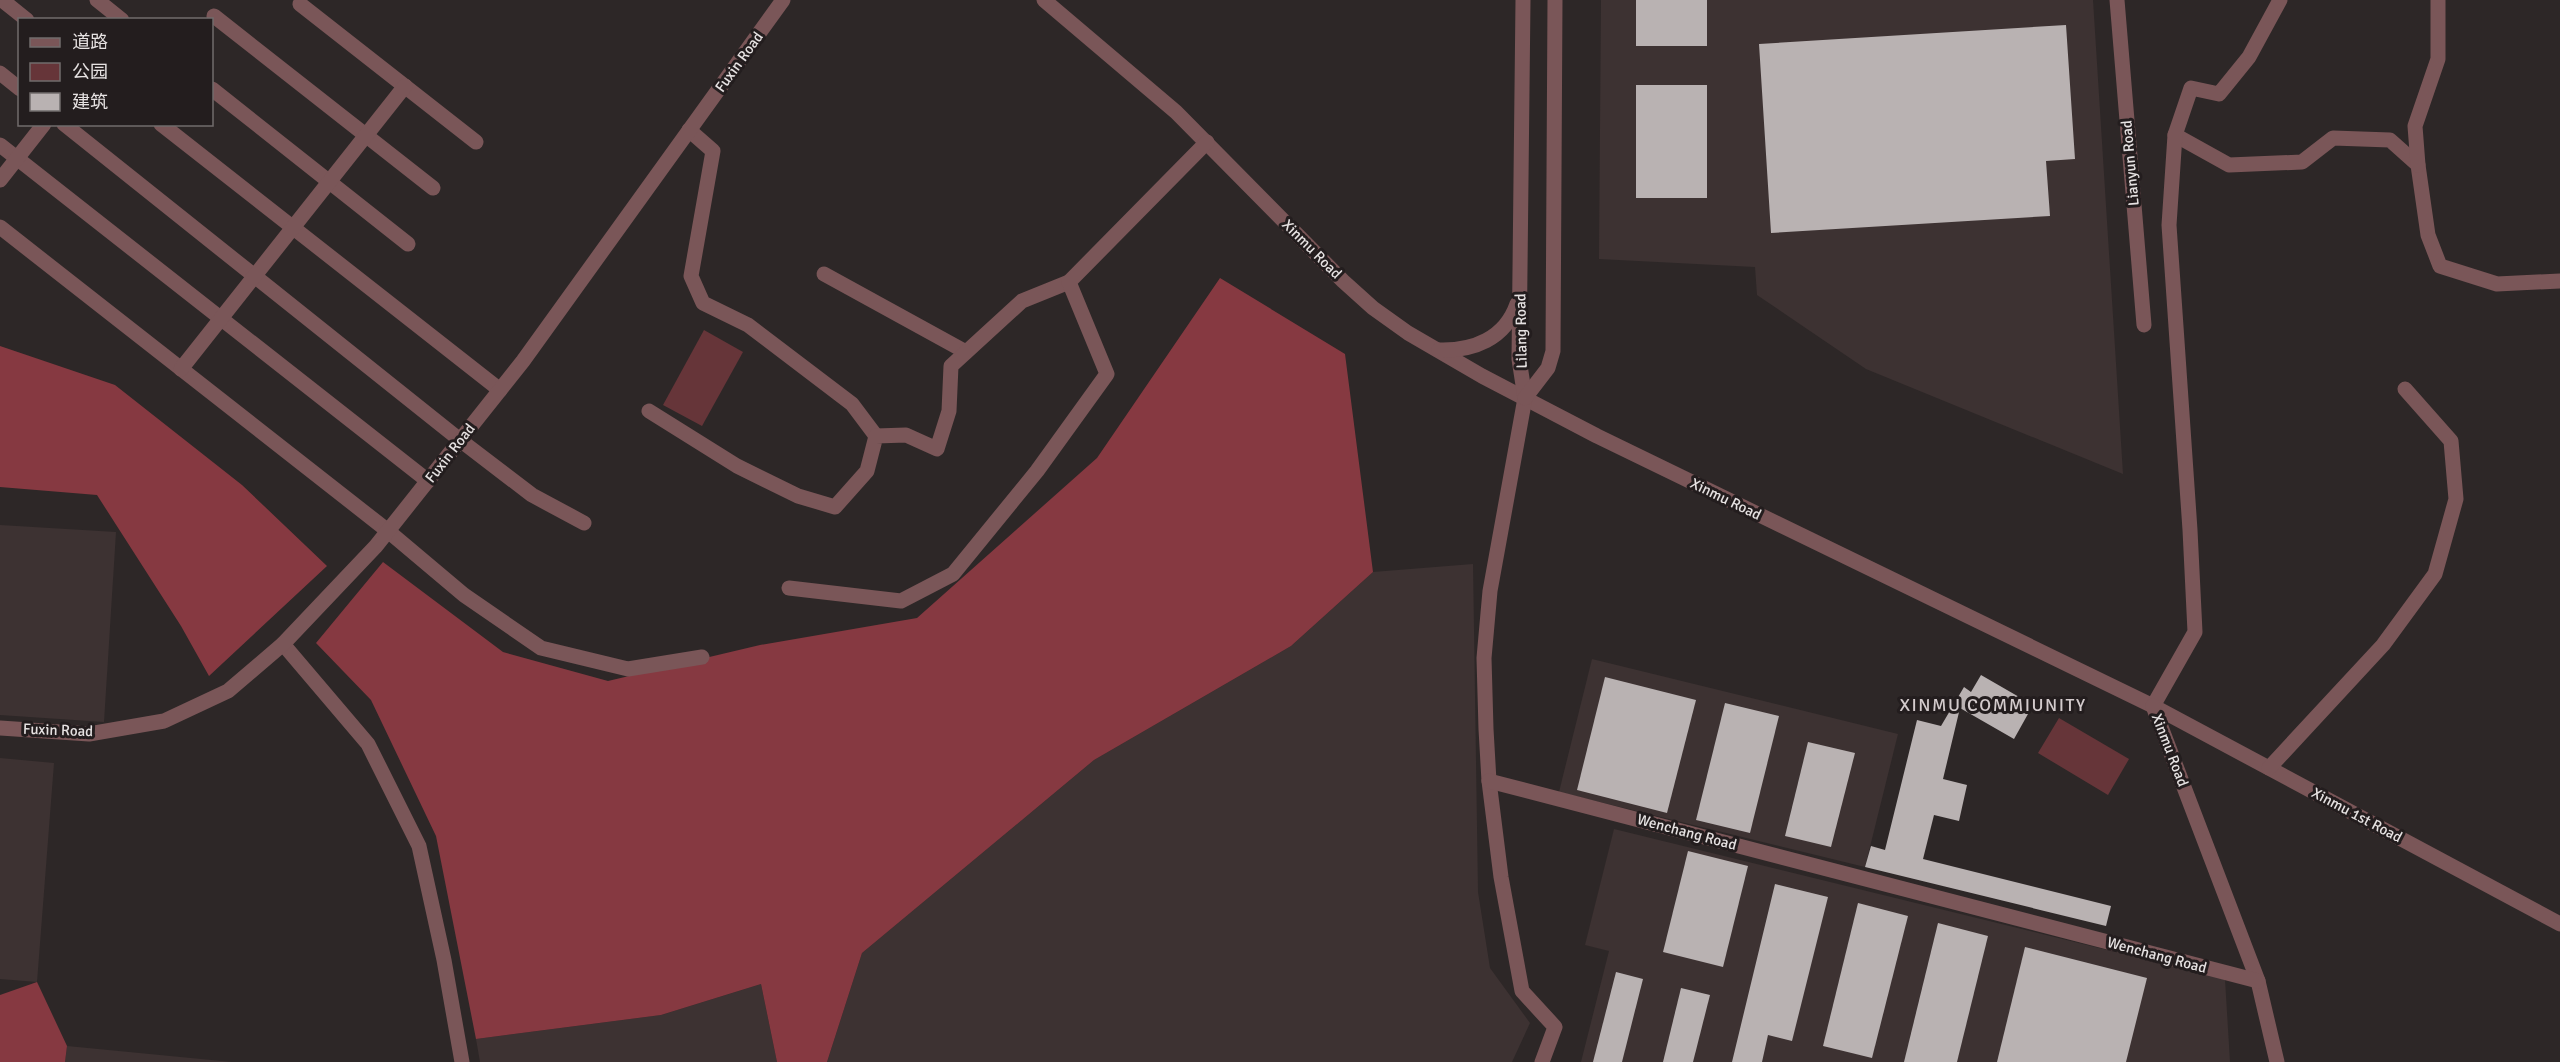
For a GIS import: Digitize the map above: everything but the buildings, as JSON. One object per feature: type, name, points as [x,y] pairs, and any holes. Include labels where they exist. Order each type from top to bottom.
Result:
[{"type":"street","points":[[2,0],[24,18]]},
{"type":"street","points":[[97,0],[120,18]]},
{"type":"street","name":"Fuxin Road","points":[[0,728],[89,734],[164,721],[228,691],[283,644],[388,531],[500,390],[783,0]]},
{"type":"street","name":"Xinmu Road","points":[[1044,0],[1136,76],[1207,142],[1343,281],[1373,308],[1437,350],[1596,436],[2153,706],[2258,981],[2277,1062]]},
{"type":"street","name":"Lilang Road","points":[[1523,0],[1519,359],[1525,398]]},
{"type":"street","name":"Lilang Road","points":[[1525,398],[1548,368],[1553,351],[1556,0]]},
{"type":"street","name":"Lianyun Road","points":[[2117,0],[2144,326]]},
{"type":"street","points":[[2153,706],[2195,632],[2169,225],[2175,135],[2191,88],[2219,94],[2249,57],[2280,0]]},
{"type":"street","points":[[2438,0],[2438,59],[2415,126],[2428,235],[2440,266],[2497,284],[2560,280]]},
{"type":"street","points":[[300,4],[476,142]]},
{"type":"street","points":[[214,16],[433,188]]},
{"type":"street","points":[[0,73],[18,87]]},
{"type":"street","points":[[181,369],[405,86]]},
{"type":"street","points":[[213,91],[408,244]]},
{"type":"street","points":[[0,180],[42,126]]},
{"type":"street","points":[[66,126],[460,440],[532,495],[584,523]]},
{"type":"street","points":[[164,126],[500,390]]},
{"type":"street","points":[[689,130],[713,151],[691,276],[704,303],[748,325],[852,404],[876,436]]},
{"type":"street","points":[[2175,135],[2229,165],[2302,162],[2333,138],[2390,140],[2418,165]]},
{"type":"street","points":[[876,436],[906,435],[937,449],[949,411],[951,366],[1022,301],[1069,282],[1207,142]]},
{"type":"street","points":[[0,146],[428,481]]},
{"type":"street","points":[[0,227],[388,531],[464,595],[541,648],[628,669],[702,657]]},
{"type":"street","points":[[824,274],[966,352]]},
{"type":"street","points":[[789,588],[901,601],[953,574],[1037,471],[1107,374],[1069,282]]},
{"type":"street","points":[[1437,350],[1460,350],[1490,339],[1504,328],[1514,315],[1520,298]]},
{"type":"street","points":[[2269,768],[2383,645],[2435,574],[2456,499],[2451,441],[2405,389]]},
{"type":"street","points":[[1525,398],[1489,603],[1484,658],[1489,781],[1500,877],[1522,991],[1555,1027],[1542,1062]]},
{"type":"street","points":[[649,411],[737,466],[798,496],[835,507],[867,471],[876,436]]},
{"type":"street","points":[[283,644],[368,744],[419,846],[444,960],[462,1062]]},
{"type":"street","name":"Xinmu 1st Road","points":[[2153,706],[2560,924]]},
{"type":"street","name":"Wenchang Road","points":[[1489,781],[2258,981]]},
{"type":"shaded area","points":[[1601,0],[2093,0],[2123,474],[1866,369],[1757,295],[1755,267],[1599,259]]},
{"type":"shaded area","points":[[1220,278],[1345,354],[1373,572],[1291,646],[1094,760],[862,953],[827,1062],[777,1062],[761,984],[661,1015],[476,1039],[436,836],[371,700],[316,643],[383,562],[503,652],[608,681],[760,645],[917,618],[1097,458]]},
{"type":"shaded area","points":[[0,346],[115,385],[242,485],[327,566],[209,676],[181,626],[97,495],[0,487]]},
{"type":"shaded area","points":[[0,525],[116,532],[104,722],[0,715]]},
{"type":"shaded area","points":[[1473,564],[1478,892],[1490,968],[1530,1023],[1512,1062],[827,1062],[862,953],[1094,760],[1291,646],[1373,572]]},
{"type":"shaded area","points":[[1592,659],[1898,734],[1865,867],[1559,792]]},
{"type":"shaded area","points":[[0,758],[54,763],[37,982],[0,979]]},
{"type":"shaded area","points":[[1614,829],[2225,979],[2230,1062],[1581,1062],[1609,951],[1585,945]]},
{"type":"shaded area","points":[[37,982],[67,1046],[65,1062],[0,1062],[0,995]]},
{"type":"shaded area","points":[[761,984],[777,1062],[480,1062],[476,1039],[661,1015]]},
{"type":"shaded area","points":[[67,1046],[232,1062],[65,1062]]},
{"type":"green space","points":[[704,330],[743,352],[702,426],[663,405]]},
{"type":"green space","points":[[2059,718],[2129,759],[2108,795],[2038,753]]},
{"type":"district","name":"XINMU COMMIUNITY","points":[[1993,705]]}]
